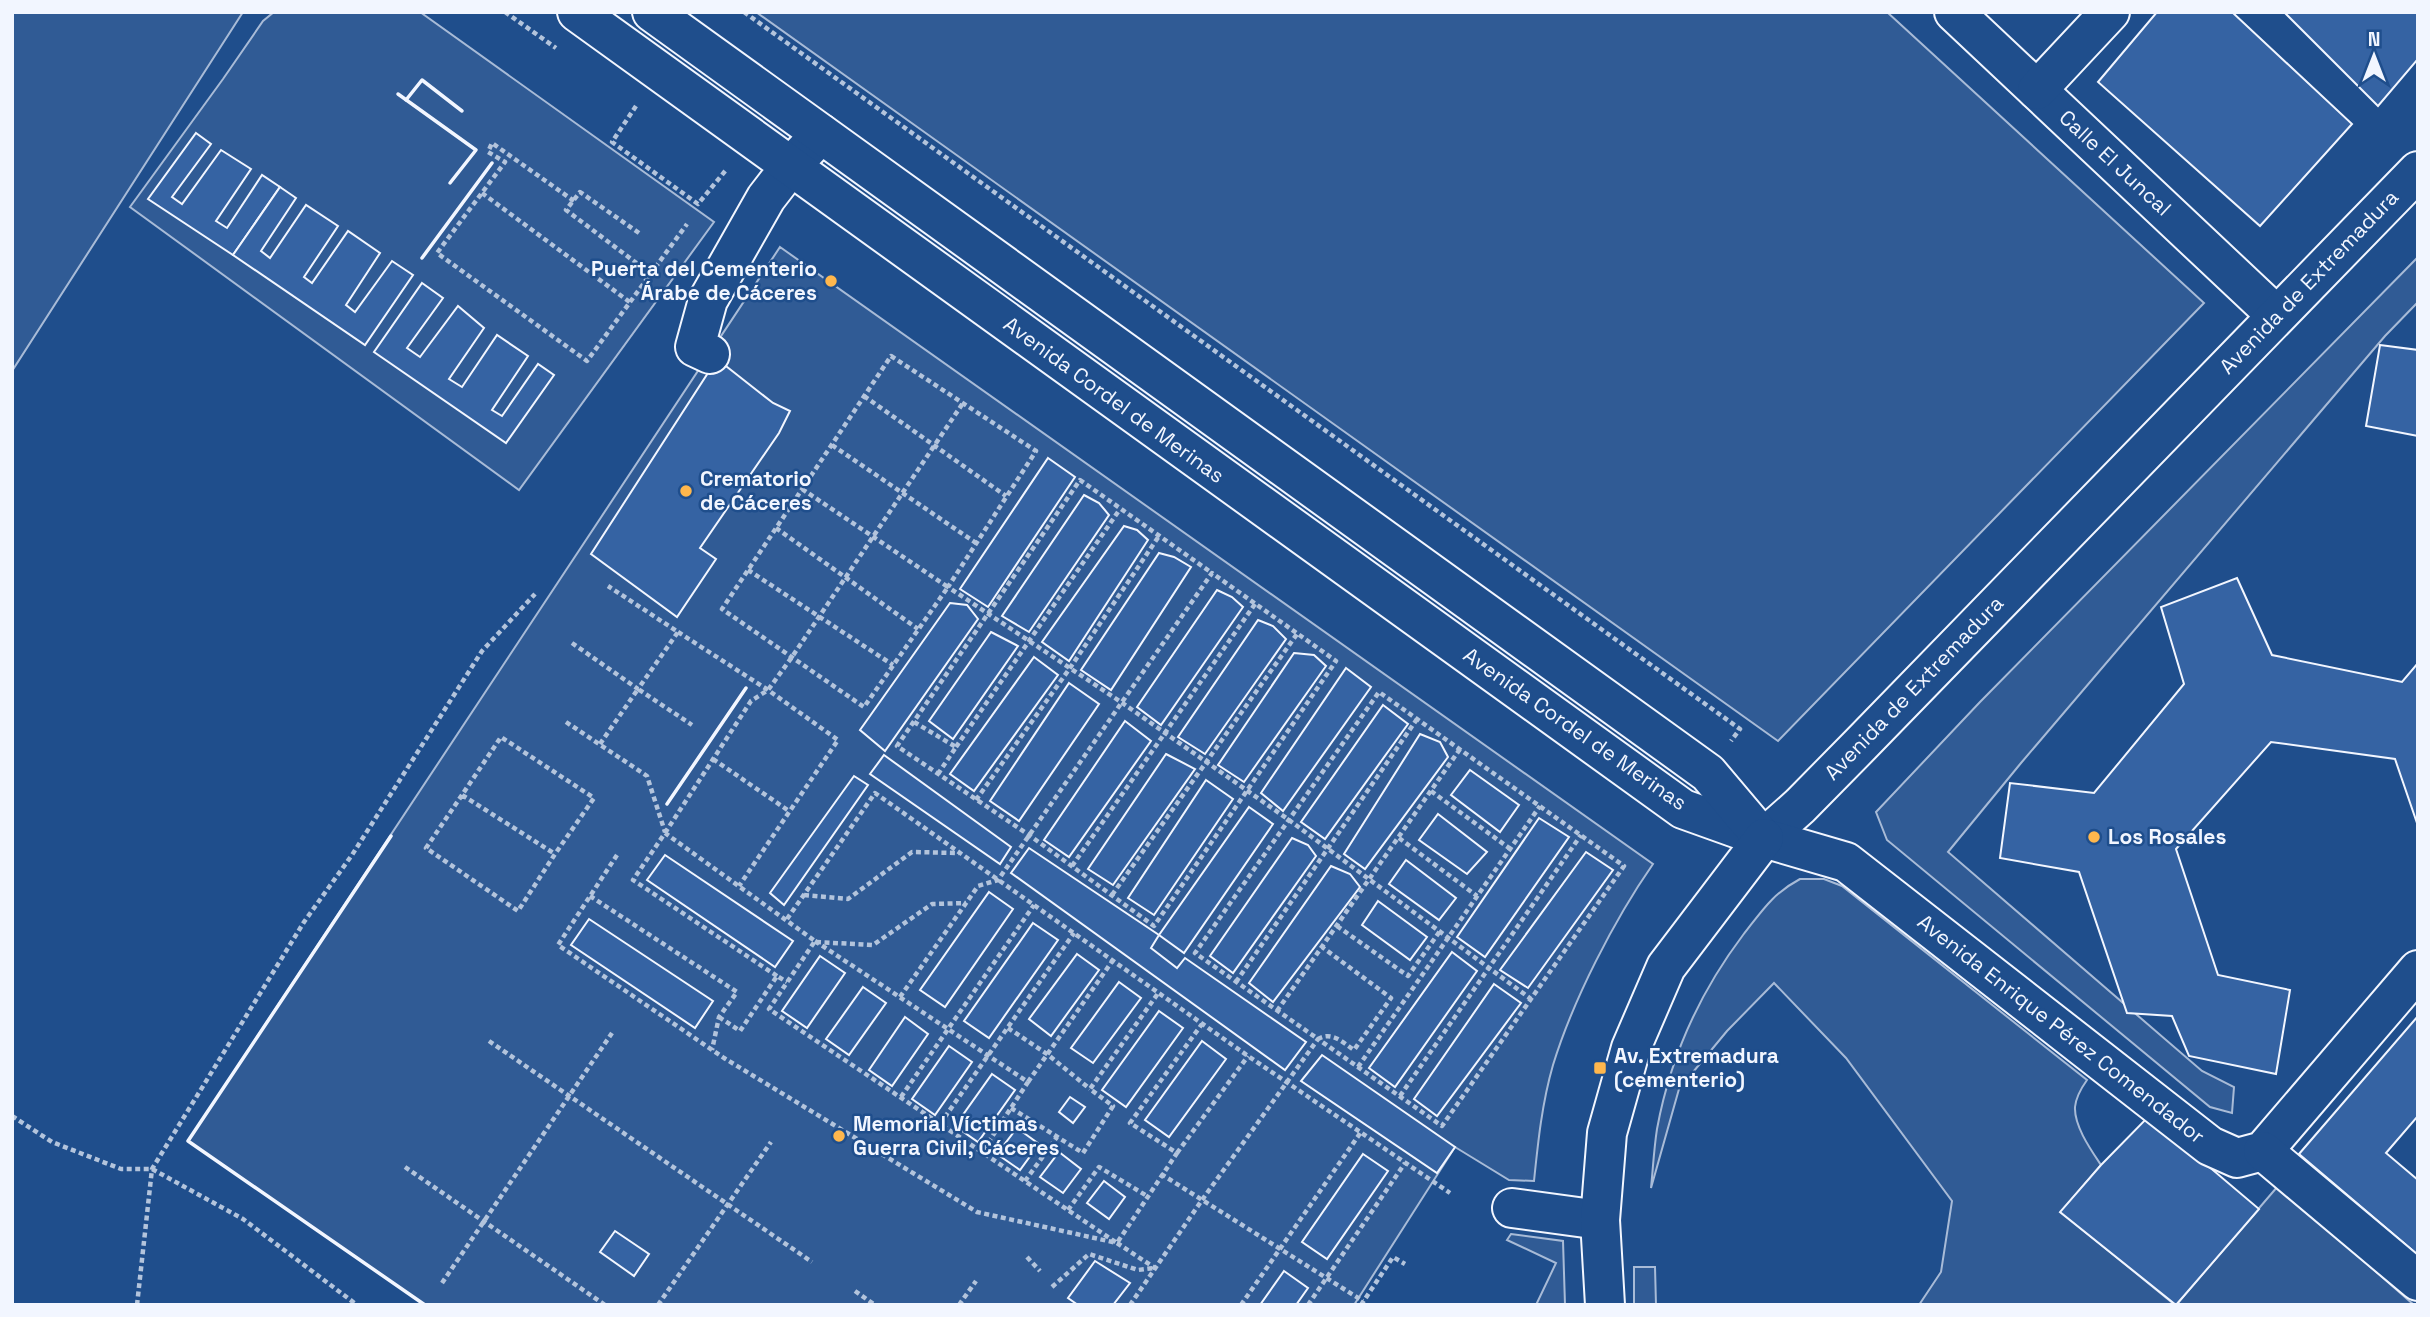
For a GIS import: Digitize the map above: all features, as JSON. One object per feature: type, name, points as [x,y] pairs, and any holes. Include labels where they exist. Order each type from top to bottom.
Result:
[{"type":"main road","name":"Avenida Cordel de Merinas","points":[[576,12],[1683,809],[1763,838]]},
{"type":"main road","name":"Avenida Cordel de Merinas","points":[[652,12],[1708,773],[1763,838]]},
{"type":"main road","name":"Calle El Juncal","points":[[1954,12],[2276,315]]},
{"type":"main road","points":[[2037,90],[2110,12]]},
{"type":"main road","points":[[710,354],[695,347],[708,300],[766,198],[821,134]]},
{"type":"main road","name":"Avenida de Extremadura","points":[[1605,1305],[1600,1220],[1607,1133],[1631,1048],[1666,967],[1763,838],[1800,806],[1861,744],[2418,171]]},
{"type":"main road","name":"Avenida Enrique Pérez Comendador","points":[[1763,838],[1846,862],[2210,1146],[2237,1158],[2263,1151]]},
{"type":"main road","points":[[2418,970],[2263,1151],[2418,1281]]},
{"type":"main road","points":[[1512,1208],[1600,1220]]},
{"type":"path","points":[[744,12],[1740,729],[1708,773]]},
{"type":"path","points":[[636,106],[612,142],[671,187],[698,204],[726,170]]},
{"type":"path","points":[[573,201],[492,143],[488,152],[505,162],[437,253],[587,361],[687,224]]},
{"type":"path","points":[[639,233],[580,192],[566,210],[651,274]]},
{"type":"path","points":[[482,193],[631,303]]},
{"type":"path","points":[[891,355],[963,403],[1036,451],[948,587],[864,707],[722,609],[891,355]]},
{"type":"path","points":[[864,396],[1006,496]]},
{"type":"path","points":[[787,982],[633,880],[751,701],[768,690],[792,657],[963,403]]},
{"type":"path","points":[[831,445],[976,543]]},
{"type":"path","points":[[1080,481],[1120,509],[1336,661],[1154,926],[1029,835],[897,746],[1080,481]]},
{"type":"path","points":[[802,489],[1164,732],[1289,820],[1531,999]]},
{"type":"path","points":[[938,774],[1120,509]]},
{"type":"path","points":[[776,528],[918,629]]},
{"type":"path","points":[[976,800],[1158,536]]},
{"type":"path","points":[[748,570],[893,664]]},
{"type":"path","points":[[900,997],[978,886],[998,880],[1212,573]]},
{"type":"path","points":[[608,586],[768,690],[838,740],[739,886]]},
{"type":"path","points":[[137,1305],[152,1169],[304,922],[352,855],[482,651],[535,594]]},
{"type":"path","points":[[1072,866],[1255,604]]},
{"type":"path","points":[[599,744],[678,632]]},
{"type":"path","points":[[1112,895],[1297,634]]},
{"type":"path","points":[[572,643],[692,725]]},
{"type":"path","points":[[1379,692],[1460,749],[1624,866],[1442,1126],[1195,953],[1379,692]]},
{"type":"path","points":[[1236,982],[1417,719]]},
{"type":"path","points":[[566,722],[647,776],[665,833],[816,942],[1028,1082]]},
{"type":"path","points":[[914,722],[956,747]]},
{"type":"path","points":[[500,737],[593,798],[555,854],[518,911],[426,848],[500,737]]},
{"type":"path","points":[[1277,1011],[1460,749]]},
{"type":"path","points":[[713,759],[789,811]]},
{"type":"path","points":[[1431,791],[1510,849]]},
{"type":"path","points":[[787,919],[875,793],[1202,1024],[1450,1193]]},
{"type":"path","points":[[462,795],[555,854]]},
{"type":"path","points":[[1358,1067],[1540,806]]},
{"type":"path","points":[[1400,1096],[1581,835]]},
{"type":"path","points":[[1398,838],[1477,896]]},
{"type":"path","points":[[804,895],[848,900],[912,852],[960,853]]},
{"type":"path","points":[[617,855],[558,945],[712,1050],[976,1212],[1117,1243]]},
{"type":"path","points":[[590,896],[737,992],[719,1017],[712,1050]]},
{"type":"path","points":[[816,942],[873,945],[932,904],[966,902]]},
{"type":"path","points":[[901,1097],[1034,905]]},
{"type":"path","points":[[1337,926],[1408,976],[1440,932]]},
{"type":"path","points":[[940,1124],[1074,933]]},
{"type":"path","points":[[816,942],[769,1009],[1155,1268]]},
{"type":"path","points":[[1130,1305],[1318,1040],[1327,1035],[1334,1036],[1354,1049],[1391,998],[1322,947]]},
{"type":"path","points":[[982,1152],[1113,960]]},
{"type":"path","points":[[719,1017],[740,1031],[778,976]]},
{"type":"path","points":[[1090,1089],[1158,992]]},
{"type":"path","points":[[1177,1153],[1130,1123],[1202,1024]]},
{"type":"path","points":[[1008,1028],[1047,1054],[1113,1106],[1083,1153],[1011,1108]]},
{"type":"path","points":[[442,1283],[612,1032]]},
{"type":"path","points":[[489,1041],[811,1262]]},
{"type":"path","points":[[1117,1243],[1161,1174],[1248,1056]]},
{"type":"path","points":[[12,1116],[52,1142],[121,1170],[152,1169],[243,1219],[357,1305]]},
{"type":"path","points":[[1241,1305],[1361,1132]]},
{"type":"path","points":[[1025,1181],[1057,1137]]},
{"type":"path","points":[[657,1305],[771,1142]]},
{"type":"path","points":[[1308,1305],[1405,1163]]},
{"type":"path","points":[[405,1167],[605,1305]]},
{"type":"path","points":[[1068,1210],[1099,1167],[1147,1196]]},
{"type":"path","points":[[1161,1174],[1362,1303],[1393,1257],[1405,1264]]},
{"type":"path","points":[[1052,1287],[1089,1254],[1138,1270],[1155,1268]]},
{"type":"path","points":[[1027,1257],[1040,1271]]},
{"type":"path","points":[[959,1305],[976,1281]]},
{"type":"path","points":[[855,1291],[875,1305]]},
{"type":"shaded area","points":[[12,12],[243,12],[12,371]]},
{"type":"shaded area","points":[[274,12],[420,12],[714,222],[519,490],[130,207],[263,21]]},
{"type":"shaded area","points":[[756,12],[1887,12],[2204,303],[1778,741]]},
{"type":"shaded area","points":[[780,247],[1653,864],[1596,961],[1561,1040],[1546,1094],[1534,1181],[1509,1180],[1455,1147],[1354,1305],[425,1305],[188,1141]]},
{"type":"shaded area","points":[[2418,257],[2418,302],[2385,336],[1948,852],[2202,1071],[2234,1087],[2232,1113],[2210,1107],[1887,840],[1876,812],[1980,702]]},
{"type":"shaded area","points":[[1800,879],[1824,879],[1842,886],[2087,1080],[2077,1100],[2075,1114],[2084,1137],[2101,1165],[2061,1212],[2175,1305],[1919,1305],[1941,1272],[1952,1201],[1846,1058],[1774,983],[1727,1031],[1679,1089],[1651,1188],[1656,1136],[1663,1103],[1679,1051],[1700,1003],[1727,957],[1762,911],[1782,891]]},
{"type":"shaded area","points":[[2278,1186],[2414,1305],[2176,1305]]},
{"type":"shaded area","points":[[1511,1234],[1563,1241],[1565,1305],[1536,1305],[1556,1263],[1507,1240]]},
{"type":"shaded area","points":[[1634,1267],[1655,1267],[1656,1305],[1634,1305]]},
{"type":"building","points":[[2157,12],[2232,12],[2352,124],[2260,226],[2098,82]]},
{"type":"building","points":[[2284,12],[2418,12],[2418,59],[2378,106]]},
{"type":"building","points":[[196,133],[211,144],[172,197],[182,204],[221,150],[251,169],[216,221],[227,228],[262,175],[280,187],[233,255],[148,199]]},
{"type":"building","points":[[280,187],[296,198],[261,251],[270,258],[306,205],[338,226],[304,277],[312,283],[348,231],[380,253],[346,305],[355,312],[392,261],[413,275],[365,345],[233,255]]},
{"type":"building","points":[[422,283],[443,298],[407,348],[420,357],[458,306],[484,328],[449,379],[462,387],[497,335],[528,356],[492,410],[502,416],[538,364],[554,375],[506,443],[374,352]]},
{"type":"building","points":[[2380,345],[2418,350],[2418,436],[2366,426]]},
{"type":"building","name":"Crematorio de Cáceres","points":[[717,359],[773,403],[790,411],[779,433],[700,548],[716,559],[677,617],[591,554]]},
{"type":"building","points":[[1048,458],[1075,477],[988,607],[960,589]]},
{"type":"building","points":[[1084,495],[1099,503],[1109,515],[1029,632],[1002,616]]},
{"type":"building","points":[[1124,526],[1137,530],[1148,540],[1069,661],[1042,642]]},
{"type":"building","points":[[1159,553],[1174,557],[1191,567],[1111,690],[1081,670]]},
{"type":"building","name":"Los Rosales","points":[[2237,578],[2272,655],[2402,682],[2418,663],[2418,826],[2395,759],[2271,742],[2176,849],[2218,975],[2290,990],[2276,1074],[2189,1056],[2172,1016],[2127,1013],[2079,872],[2000,858],[2010,783],[2094,793],[2184,684],[2161,607]]},
{"type":"building","points":[[1217,590],[1232,597],[1243,607],[1161,725],[1137,707]]},
{"type":"building","points":[[950,603],[967,605],[978,619],[885,751],[860,730]]},
{"type":"building","points":[[1258,620],[1273,626],[1286,639],[1205,754],[1178,737]]},
{"type":"building","points":[[991,632],[1018,646],[953,739],[929,721]]},
{"type":"building","points":[[1294,653],[1314,655],[1326,666],[1244,782],[1218,765]]},
{"type":"building","points":[[1034,657],[1058,675],[974,791],[950,774]]},
{"type":"building","points":[[1346,668],[1371,687],[1283,811],[1261,793]]},
{"type":"building","points":[[1069,683],[1099,704],[1019,821],[990,801]]},
{"type":"building","points":[[1383,705],[1408,724],[1325,839],[1301,822]]},
{"type":"building","points":[[1125,721],[1151,741],[1069,857],[1044,840]]},
{"type":"building","points":[[1420,734],[1440,742],[1448,757],[1365,869],[1344,854]]},
{"type":"building","points":[[1166,754],[1195,769],[1113,885],[1088,869]]},
{"type":"building","points":[[884,755],[1011,847],[1000,864],[870,774]]},
{"type":"building","points":[[1470,770],[1519,805],[1500,832],[1451,795]]},
{"type":"building","points":[[854,776],[868,785],[784,905],[770,893]]},
{"type":"building","points":[[1206,780],[1233,799],[1154,915],[1128,898]]},
{"type":"building","points":[[1249,807],[1273,824],[1184,953],[1159,935]]},
{"type":"building","points":[[1438,814],[1487,852],[1467,874],[1419,840]]},
{"type":"building","points":[[1539,818],[1569,837],[1485,957],[1457,937]]},
{"type":"building","points":[[1292,838],[1308,845],[1316,856],[1233,973],[1210,956]]},
{"type":"building","points":[[1029,848],[1159,935],[1151,948],[1177,968],[1185,958],[1306,1042],[1285,1070],[1011,873]]},
{"type":"building","points":[[1586,852],[1613,870],[1528,988],[1500,970]]},
{"type":"building","points":[[665,855],[793,941],[775,967],[647,880]]},
{"type":"building","points":[[1406,860],[1456,898],[1439,920],[1389,884]]},
{"type":"building","points":[[1331,866],[1350,874],[1360,887],[1273,1002],[1249,983]]},
{"type":"building","points":[[989,892],[1013,909],[945,1007],[920,990]]},
{"type":"building","points":[[1378,901],[1427,937],[1410,960],[1362,925]]},
{"type":"building","points":[[589,919],[713,1001],[695,1028],[571,945]]},
{"type":"building","points":[[1033,923],[1058,940],[989,1038],[964,1021]]},
{"type":"building","points":[[1452,952],[1477,971],[1395,1087],[1369,1068]]},
{"type":"building","points":[[1077,954],[1099,970],[1051,1036],[1029,1019]]},
{"type":"building","points":[[820,956],[845,973],[807,1028],[782,1011]]},
{"type":"building","points":[[1119,982],[1141,998],[1093,1063],[1071,1048]]},
{"type":"building","points":[[1494,984],[1521,1003],[1437,1116],[1414,1099]]},
{"type":"building","points":[[863,987],[886,1003],[849,1055],[826,1039]]},
{"type":"building","points":[[1159,1011],[1183,1028],[1126,1107],[1102,1090]]},
{"type":"building","points":[[2418,1016],[2418,1116],[2386,1153],[2418,1180],[2418,1255],[2299,1154]]},
{"type":"building","points":[[905,1017],[928,1034],[892,1086],[869,1070]]},
{"type":"building","points":[[1202,1041],[1226,1059],[1169,1137],[1145,1120]]},
{"type":"building","points":[[949,1046],[972,1062],[935,1115],[912,1099]]},
{"type":"building","points":[[1322,1055],[1455,1147],[1437,1173],[1301,1081]]},
{"type":"building","points":[[992,1074],[1015,1090],[978,1142],[955,1126]]},
{"type":"building","points":[[1070,1097],[1085,1107],[1073,1123],[1059,1112]]},
{"type":"building","points":[[2149,1116],[2259,1209],[2176,1305],[2060,1212]]},
{"type":"building","points":[[1017,1128],[1039,1144],[1020,1170],[997,1154]]},
{"type":"building","points":[[1059,1152],[1081,1169],[1063,1193],[1040,1177]]},
{"type":"building","points":[[1363,1154],[1388,1171],[1327,1259],[1302,1242]]},
{"type":"building","points":[[1104,1181],[1125,1197],[1109,1219],[1087,1203]]},
{"type":"building","points":[[615,1231],[649,1254],[634,1276],[600,1252]]},
{"type":"building","points":[[1095,1261],[1130,1283],[1113,1305],[1078,1305],[1068,1298]]},
{"type":"building","points":[[1284,1271],[1308,1288],[1296,1305],[1260,1305]]},
{"type":"wall","points":[[406,100],[422,80],[462,111]]},
{"type":"wall","points":[[398,94],[476,150],[450,183]]},
{"type":"wall","points":[[422,258],[492,163]]},
{"type":"wall","points":[[667,804],[746,688]]},
{"type":"wall","points":[[391,836],[188,1141],[425,1305]]},
{"type":"place","name":"Puerta del Cementerio Árabe de Cáceres","points":[[831,281]]},
{"type":"place","name":"Crematorio de Cáceres","points":[[686,491]]},
{"type":"place","name":"Los Rosales","points":[[2094,837]]},
{"type":"place","name":"Av. Extremadura (cementerio)","points":[[1600,1068]]},
{"type":"place","name":"Memorial Víctimas Guerra Civil, Cáceres","points":[[839,1136]]}]
